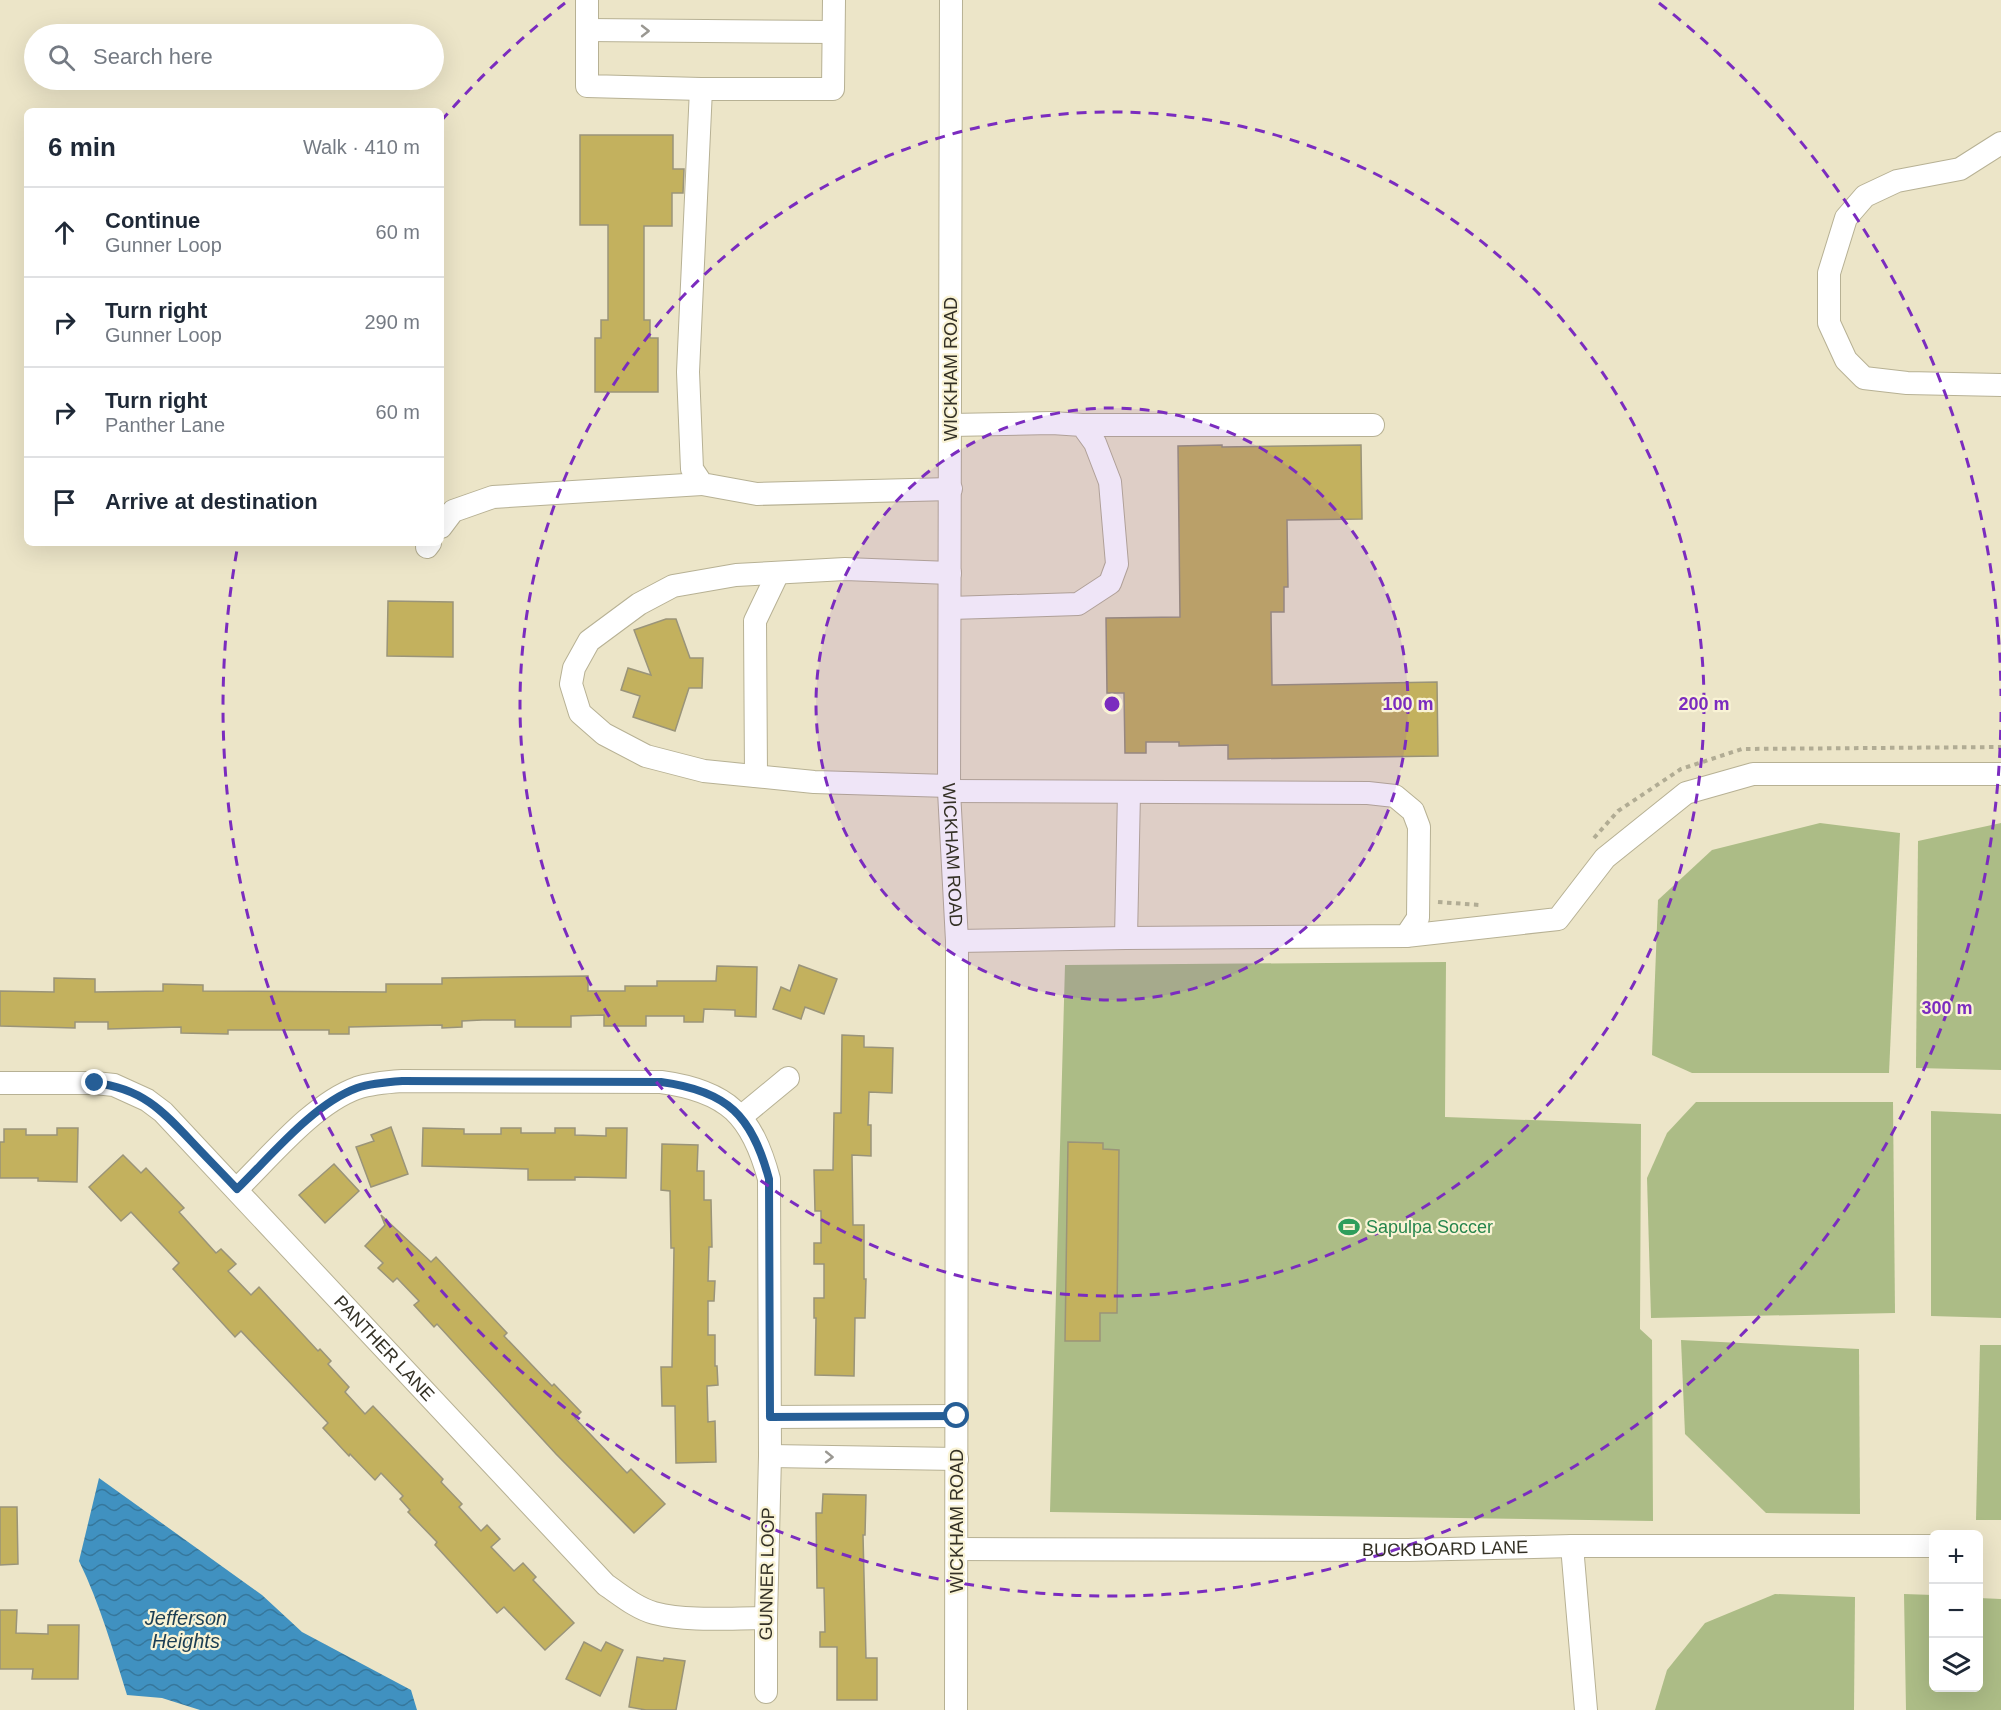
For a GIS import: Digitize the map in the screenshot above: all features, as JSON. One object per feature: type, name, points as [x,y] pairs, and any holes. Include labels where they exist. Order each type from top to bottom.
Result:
[{"type":"street","points":[[587,0],[587,87],[701,89],[833,89],[834,0]]},
{"type":"street","name":"WICKHAM ROAD","points":[[951,0],[949,788],[957,941],[956,1710]]},
{"type":"street","points":[[587,30],[833,32]]},
{"type":"street","points":[[701,89],[688,372],[692,469],[702,484]]},
{"type":"street","points":[[2001,143],[1960,169],[1897,181],[1864,196],[1846,218],[1829,273],[1829,323],[1846,360],[1864,378],[1907,383],[2001,385]]},
{"type":"street","points":[[951,425],[1053,423],[1082,425],[1373,425]]},
{"type":"street","points":[[950,608],[1078,604],[1110,583],[1117,564],[1110,482],[1095,443],[1082,425]]},
{"type":"street","points":[[444,523],[453,511],[493,497],[702,484],[756,494],[951,489]]},
{"type":"street","points":[[950,573],[845,569],[736,575],[673,586],[639,604],[589,641],[574,668],[571,684],[580,713],[604,734],[646,756],[704,771],[814,782],[949,788],[1129,792],[1368,793],[1395,796],[1413,812],[1419,827],[1418,918],[1406,936]]},
{"type":"street","points":[[756,776],[755,621],[778,573]]},
{"type":"street","points":[[957,941],[1406,936],[1558,919],[1605,858],[1686,793],[1753,774],[2001,774]]},
{"type":"street","points":[[1126,938],[1129,792]]},
{"type":"street","points":[[742,1116],[788,1078]]},
{"type":"street","name":"GUNNER LOOP","points":[[237,1189],[316,1111],[358,1088],[381,1083],[403,1081],[661,1082],[687,1085],[706,1093],[742,1116],[761,1151],[769,1179],[770,1456],[766,1692]]},
{"type":"street","name":"PANTHER LANE","points":[[0,1083],[114,1085],[147,1100],[163,1112],[237,1189],[606,1585],[630,1602],[653,1612],[680,1617],[766,1618]]},
{"type":"street","points":[[770,1417],[957,1416]]},
{"type":"street","points":[[770,1456],[957,1459]]},
{"type":"street","points":[[1572,1546],[1586,1710]]},
{"type":"street","name":"BUCKBOARD LANE","points":[[957,1549],[1408,1550],[1572,1546],[1929,1546]]},
{"type":"green space","points":[[1820,823],[1900,833],[1889,1073],[1692,1073],[1652,1055],[1658,900],[1712,850]]},
{"type":"green space","points":[[2001,823],[2001,1070],[1916,1068],[1918,841]]},
{"type":"green space","name":"Sapulpa Soccer","points":[[1446,962],[1445,1117],[1641,1124],[1640,1329],[1652,1340],[1653,1521],[1050,1512],[1065,965]]},
{"type":"green space","points":[[1696,1102],[1893,1102],[1895,1313],[1651,1318],[1647,1178],[1667,1133]]},
{"type":"green space","points":[[1931,1111],[2001,1114],[2001,1318],[1931,1316]]},
{"type":"green space","points":[[1681,1340],[1859,1349],[1860,1514],[1766,1513],[1685,1434]]},
{"type":"green space","points":[[1980,1345],[2001,1345],[2001,1520],[1976,1520]]},
{"type":"green space","points":[[1775,1594],[1855,1597],[1854,1710],[1655,1710],[1667,1670],[1705,1623]]},
{"type":"green space","points":[[1904,1594],[1929,1595],[1929,1692],[1983,1692],[1983,1598],[2001,1599],[2001,1710],[1906,1710]]},
{"type":"water","name":"Jefferson Heights","points":[[99,1478],[262,1595],[302,1632],[411,1690],[417,1710],[200,1710],[162,1698],[127,1695],[100,1610],[79,1561]]},
{"type":"building","points":[[580,135],[673,135],[673,169],[684,169],[683,193],[672,193],[672,226],[644,226],[644,320],[650,320],[650,338],[658,338],[658,392],[595,392],[595,338],[601,338],[601,320],[608,320],[608,225],[580,225]]},
{"type":"building","points":[[1222,445],[1222,447],[1361,445],[1362,519],[1287,520],[1288,587],[1284,587],[1284,612],[1271,612],[1272,685],[1437,682],[1438,756],[1228,759],[1228,745],[1179,746],[1179,742],[1146,742],[1146,753],[1125,753],[1124,693],[1107,693],[1106,618],[1180,617],[1178,446]]},
{"type":"building","points":[[388,601],[453,602],[453,657],[387,656]]},
{"type":"building","points":[[666,619],[676,619],[690,658],[703,658],[702,688],[689,688],[675,731],[633,717],[640,696],[621,690],[628,668],[651,675],[634,630]]},
{"type":"building","points":[[799,965],[837,979],[824,1014],[805,1007],[801,1019],[773,1009],[781,987],[790,991]]},
{"type":"building","points":[[717,966],[757,967],[756,1017],[735,1016],[735,1010],[704,1009],[703,1022],[684,1022],[684,1016],[646,1016],[646,1026],[604,1026],[604,1015],[571,1016],[571,1027],[515,1027],[515,1020],[482,1020],[462,1021],[462,1027],[442,1028],[442,1025],[349,1027],[349,1034],[329,1034],[329,1030],[228,1030],[228,1034],[181,1033],[181,1027],[108,1029],[108,1022],[75,1022],[75,1028],[0,1026],[0,991],[54,992],[54,978],[95,979],[95,992],[163,991],[163,984],[203,985],[203,991],[386,992],[386,984],[442,984],[442,978],[588,976],[588,991],[625,991],[625,986],[657,986],[657,981],[716,981]]},
{"type":"building","points":[[842,1035],[864,1036],[864,1047],[893,1048],[892,1093],[869,1092],[868,1125],[871,1125],[871,1156],[852,1155],[853,1225],[864,1225],[864,1279],[866,1279],[865,1318],[855,1318],[854,1376],[815,1375],[814,1298],[824,1298],[824,1264],[814,1264],[814,1243],[821,1243],[821,1211],[815,1211],[814,1170],[833,1170],[834,1113],[841,1113]]},
{"type":"building","points":[[391,1127],[408,1174],[371,1187],[356,1147],[374,1141],[371,1135]]},
{"type":"building","points":[[57,1128],[78,1128],[77,1182],[38,1181],[38,1178],[0,1178],[0,1142],[4,1142],[4,1129],[26,1129],[26,1135],[57,1135]]},
{"type":"building","points":[[423,1128],[464,1129],[464,1134],[501,1134],[501,1128],[521,1128],[521,1133],[555,1133],[555,1128],[575,1128],[575,1135],[606,1136],[606,1128],[627,1128],[626,1178],[575,1177],[575,1180],[528,1180],[528,1169],[422,1166]]},
{"type":"building","points":[[1068,1142],[1103,1143],[1103,1149],[1119,1150],[1117,1313],[1100,1313],[1100,1341],[1065,1341]]},
{"type":"building","points":[[662,1144],[698,1145],[697,1171],[704,1171],[704,1200],[711,1200],[712,1247],[709,1247],[708,1281],[715,1281],[714,1301],[708,1301],[708,1335],[715,1335],[715,1366],[717,1366],[718,1385],[707,1386],[708,1422],[715,1421],[716,1462],[676,1463],[675,1406],[662,1406],[661,1367],[672,1367],[674,1248],[671,1248],[670,1191],[661,1190]]},
{"type":"building","points":[[123,1155],[141,1173],[146,1168],[184,1208],[179,1212],[216,1253],[221,1249],[236,1264],[228,1271],[251,1295],[259,1287],[318,1351],[320,1349],[331,1361],[328,1364],[349,1387],[345,1392],[365,1414],[373,1406],[443,1479],[441,1482],[462,1504],[459,1507],[481,1531],[487,1525],[500,1539],[491,1547],[514,1571],[523,1563],[536,1577],[533,1580],[574,1623],[545,1650],[504,1607],[497,1613],[435,1545],[437,1542],[408,1512],[410,1510],[400,1499],[403,1496],[381,1473],[375,1480],[350,1454],[349,1456],[323,1428],[328,1423],[241,1331],[235,1337],[173,1269],[179,1263],[131,1212],[121,1221],[89,1187]]},
{"type":"building","points":[[334,1164],[359,1191],[325,1223],[299,1195]]},
{"type":"building","points":[[381,1215],[431,1262],[436,1257],[507,1333],[504,1336],[552,1386],[554,1384],[581,1412],[575,1418],[627,1473],[631,1469],[665,1504],[634,1533],[556,1454],[437,1324],[434,1327],[414,1305],[419,1301],[397,1278],[393,1282],[378,1268],[383,1263],[365,1246],[385,1225]]},
{"type":"building","points":[[823,1494],[866,1495],[865,1535],[863,1535],[866,1658],[877,1658],[877,1700],[837,1700],[837,1647],[820,1647],[820,1632],[825,1632],[824,1588],[817,1588],[816,1513],[822,1513]]},
{"type":"building","points":[[0,1507],[17,1507],[18,1564],[0,1565]]},
{"type":"building","points":[[0,1610],[17,1610],[16,1633],[48,1634],[48,1625],[79,1625],[78,1679],[32,1679],[33,1669],[0,1669]]},
{"type":"building","points":[[584,1642],[601,1651],[606,1642],[623,1650],[600,1696],[566,1679]]},
{"type":"building","points":[[637,1657],[663,1661],[664,1658],[685,1661],[676,1710],[646,1710],[629,1707]]},
{"type":"place","name":"Sapulpa Soccer","points":[[1349,1227]]},
{"type":"route","points":[[95,1083],[114,1085],[147,1100],[163,1112],[237,1189],[316,1111],[358,1088],[403,1081],[661,1082],[687,1085],[706,1093],[742,1116],[761,1151],[769,1179],[770,1417],[957,1416]]}]
